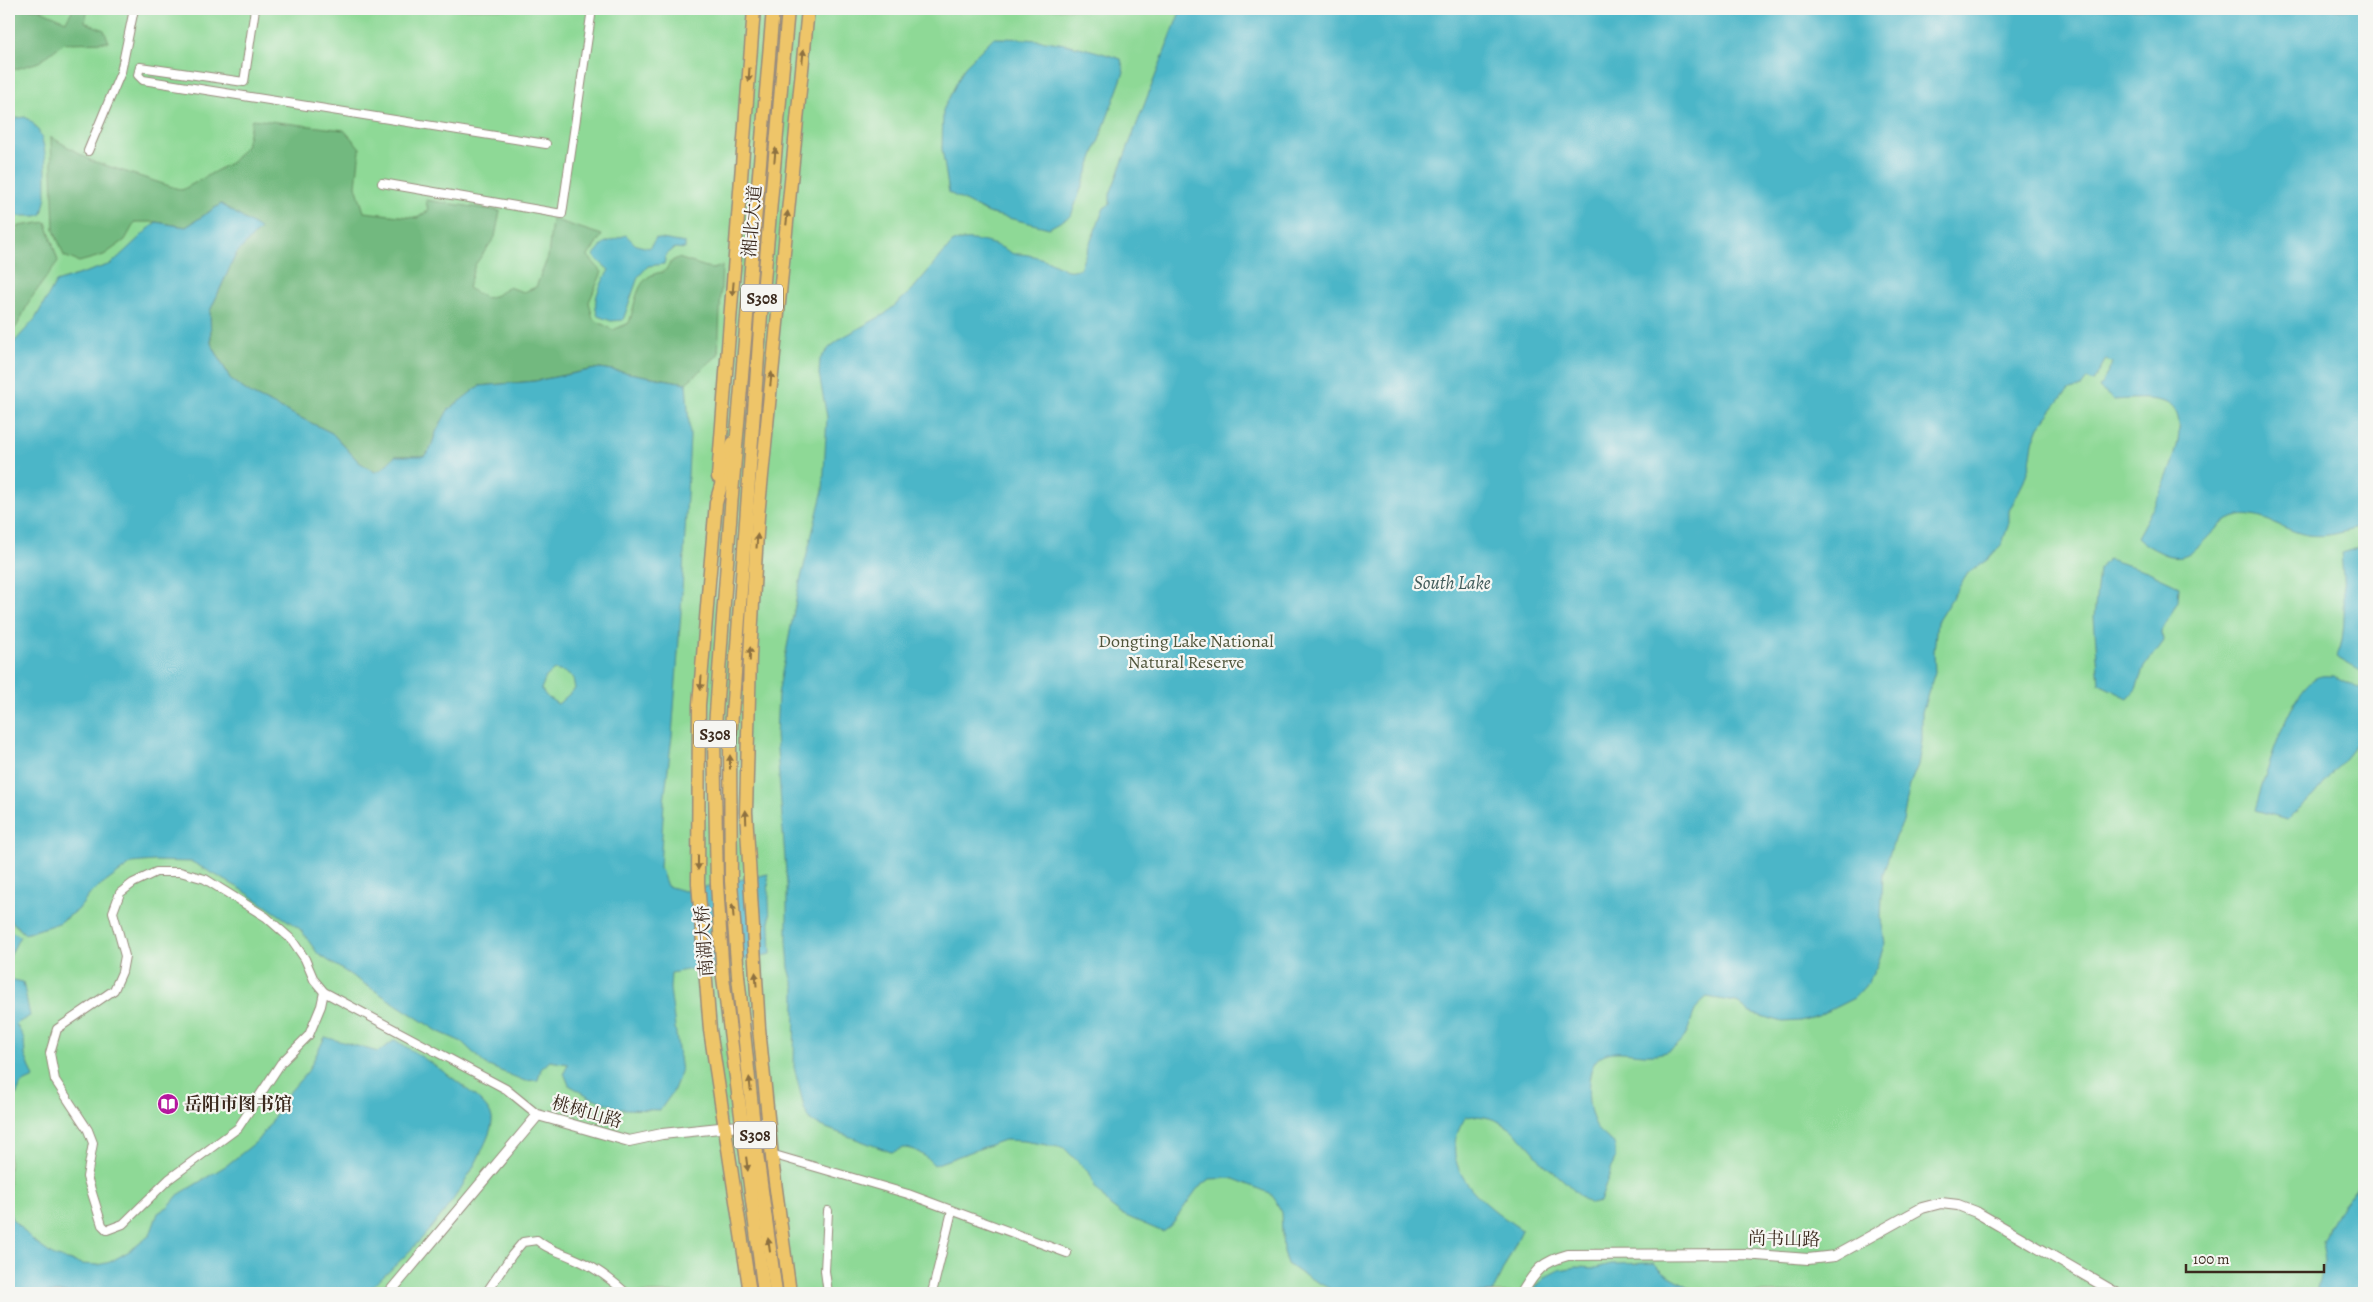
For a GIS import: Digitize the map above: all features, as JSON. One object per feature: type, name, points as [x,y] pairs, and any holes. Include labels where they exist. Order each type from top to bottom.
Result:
[{"type":"main road","points":[[750,1293],[710,1030],[698,884],[699,705],[754,9]]},
{"type":"main road","name":"湘北大道","points":[[725,584],[774,9]]},
{"type":"main road","name":"湘北大道","points":[[740,587],[788,9]]},
{"type":"main road","points":[[790,1293],[771,1154],[759,1028],[746,812],[753,590],[760,499],[808,9]]},
{"type":"main road","points":[[722,418],[732,494]]},
{"type":"main road","points":[[716,504],[738,428]]},
{"type":"main road","points":[[750,450],[760,499]]},
{"type":"main road","points":[[747,499],[764,451]]},
{"type":"main road","name":"南湖大桥","points":[[725,584],[714,740],[717,884],[723,977],[764,1293]]},
{"type":"main road","name":"南湖大桥","points":[[740,587],[730,742],[730,881],[757,1154],[776,1293]]},
{"type":"main road","points":[[729,1161],[738,1146],[748,1142],[760,1145],[771,1154]]},
{"type":"street","points":[[88,151],[121,72],[134,9]]},
{"type":"street","points":[[255,9],[244,82],[140,66],[138,75],[143,80],[546,144]]},
{"type":"street","points":[[382,183],[562,214],[592,9]]},
{"type":"street","points":[[324,992],[321,1006],[309,1035],[281,1063],[238,1128],[169,1178],[123,1224],[107,1230],[102,1226],[87,1177],[93,1143],[88,1130],[55,1080],[50,1053],[57,1029],[114,990],[122,972],[125,956],[113,912],[120,893],[133,883],[156,872],[180,872],[205,879],[266,917],[292,940],[305,958],[314,980],[324,992],[506,1089],[538,1116]]},
{"type":"street","name":"桃树山路","points":[[389,1293],[538,1116],[629,1141],[662,1134],[768,1123]]},
{"type":"street","points":[[771,1154],[908,1194],[1067,1253]]},
{"type":"street","name":"尚书山路","points":[[1522,1293],[1534,1273],[1549,1260],[1568,1255],[1744,1254],[1808,1259],[1835,1256],[1922,1208],[1941,1203],[1958,1205],[1976,1212],[2116,1293]]},
{"type":"street","points":[[828,1211],[825,1271],[828,1293]]},
{"type":"street","points":[[932,1293],[952,1211]]},
{"type":"street","points":[[486,1293],[523,1242],[537,1240],[546,1248],[571,1257],[614,1281],[626,1293]]},
{"type":"green space","name":"Dongting Lake National Natural Reserve","points":[[9,9],[2364,9],[2364,1293],[9,1293]]},
{"type":"green space","points":[[9,9],[38,9],[66,21],[73,9],[88,9],[85,22],[104,30],[109,42],[64,43],[39,62],[9,73]]},
{"type":"green space","points":[[252,119],[344,130],[360,148],[356,186],[364,212],[417,218],[428,211],[426,200],[500,211],[495,237],[475,265],[468,288],[486,298],[497,295],[508,287],[524,292],[536,287],[548,257],[552,219],[602,235],[588,256],[602,272],[589,302],[593,319],[613,330],[629,323],[642,283],[654,274],[664,272],[672,261],[678,258],[713,269],[722,266],[718,355],[686,383],[600,368],[535,381],[479,386],[436,432],[430,450],[424,456],[395,456],[382,469],[375,472],[359,462],[332,433],[251,394],[231,380],[211,343],[210,311],[236,254],[259,229],[221,204],[186,227],[156,222],[135,222],[125,240],[104,255],[79,262],[64,256],[54,230],[51,137],[92,161],[182,190],[232,162],[246,146]]},
{"type":"green space","points":[[46,222],[58,261],[30,300],[17,326],[9,335],[9,232],[17,231],[19,226]]},
{"type":"water","name":"South Lake","points":[[1181,9],[2364,9],[2364,526],[2337,534],[2315,536],[2291,530],[2265,519],[2239,516],[2228,520],[2194,550],[2185,555],[2174,557],[2162,553],[2137,537],[2162,489],[2171,467],[2177,446],[2179,426],[2175,411],[2164,402],[2158,400],[2114,400],[2099,388],[2113,363],[2106,359],[2093,382],[2087,379],[2081,387],[2070,390],[2063,396],[2039,427],[2033,442],[2030,463],[2024,481],[2009,511],[2009,523],[2002,544],[1987,560],[1968,573],[1937,622],[1934,652],[1935,672],[1922,712],[1922,741],[1918,765],[1910,784],[1903,822],[1895,837],[1883,874],[1881,919],[1885,943],[1877,966],[1868,983],[1854,998],[1818,1016],[1800,1021],[1783,1022],[1750,1013],[1736,1002],[1707,997],[1700,1003],[1684,1037],[1672,1049],[1660,1053],[1647,1054],[1610,1053],[1600,1057],[1593,1066],[1589,1082],[1590,1110],[1599,1130],[1615,1145],[1615,1158],[1600,1202],[1591,1204],[1583,1198],[1544,1164],[1511,1129],[1490,1118],[1479,1116],[1466,1117],[1457,1135],[1455,1152],[1459,1168],[1467,1183],[1479,1196],[1493,1209],[1522,1230],[1492,1293],[1338,1293],[1287,1264],[1283,1252],[1281,1213],[1270,1193],[1231,1178],[1210,1179],[1197,1189],[1170,1227],[1163,1232],[1121,1214],[1109,1205],[1095,1187],[1088,1172],[1064,1148],[1024,1141],[1004,1140],[934,1165],[912,1149],[903,1148],[891,1152],[818,1125],[810,1120],[805,1111],[794,1067],[795,989],[789,968],[787,886],[776,736],[778,694],[798,590],[823,490],[827,417],[819,374],[820,359],[830,347],[843,337],[885,314],[911,291],[953,242],[975,240],[992,244],[1013,254],[1029,255],[1045,260],[1067,270],[1080,268],[1104,208],[1110,204],[1110,194]]},
{"type":"water","points":[[993,38],[1027,39],[1058,43],[1088,49],[1121,59],[1124,72],[1071,216],[1049,228],[988,213],[949,193],[942,149],[943,110],[965,66]]},
{"type":"water","points":[[25,117],[39,132],[43,142],[46,164],[46,197],[42,214],[37,216],[9,216],[9,127],[17,118]]},
{"type":"water","points":[[221,204],[260,229],[236,254],[210,311],[211,343],[231,380],[251,394],[332,433],[359,462],[375,472],[382,469],[395,456],[424,456],[430,450],[436,432],[448,410],[479,386],[535,381],[600,368],[686,383],[690,436],[681,612],[660,867],[667,886],[684,891],[768,874],[771,954],[671,973],[670,989],[681,1072],[673,1092],[660,1110],[621,1109],[590,1097],[569,1085],[564,1073],[568,1064],[550,1061],[541,1069],[538,1080],[525,1081],[486,1065],[462,1042],[439,1032],[318,954],[300,929],[241,889],[192,862],[154,861],[132,863],[91,893],[78,910],[59,923],[25,934],[9,919],[9,348],[35,319],[56,282],[111,264],[156,222],[186,227]],"holes":[[[554,670],[564,672],[573,678],[575,689],[558,704],[547,697],[541,689],[546,677]]]},
{"type":"water","points":[[626,235],[636,245],[649,248],[656,238],[685,243],[685,249],[675,248],[666,255],[664,264],[648,266],[638,277],[623,320],[611,321],[598,316],[596,310],[596,298],[609,270],[593,256],[604,243]]},
{"type":"water","points":[[2364,546],[2364,673],[2336,657],[2343,636],[2344,622],[2341,553]]},
{"type":"water","points":[[2108,559],[2147,571],[2179,586],[2178,601],[2162,631],[2163,641],[2144,667],[2136,689],[2128,698],[2099,684],[2094,617],[2099,569]]},
{"type":"water","points":[[2334,676],[2364,691],[2364,735],[2314,796],[2287,819],[2255,810],[2271,758],[2297,698],[2308,684],[2318,677]]},
{"type":"water","points":[[9,930],[20,936],[9,958]]},
{"type":"water","points":[[9,979],[23,982],[30,1016],[16,1024],[24,1038],[25,1055],[34,1078],[21,1084],[9,1112]]},
{"type":"water","points":[[325,1037],[378,1052],[395,1040],[465,1087],[487,1109],[492,1118],[490,1130],[482,1150],[446,1210],[399,1262],[365,1293],[9,1293],[9,1208],[12,1219],[37,1244],[54,1256],[82,1264],[98,1265],[110,1262],[131,1250],[150,1235],[158,1213],[169,1206],[178,1195],[227,1165],[256,1142],[270,1124],[287,1095],[308,1071]]},
{"type":"water","points":[[2364,1178],[2364,1293],[2317,1293],[2325,1261],[2322,1241],[2342,1205]]},
{"type":"water","points":[[1654,1263],[1663,1272],[1700,1293],[1531,1293],[1545,1277],[1559,1270],[1576,1267],[1596,1268],[1611,1264]]},
{"type":"place","name":"岳阳市图书馆","points":[[168,1104]]}]
